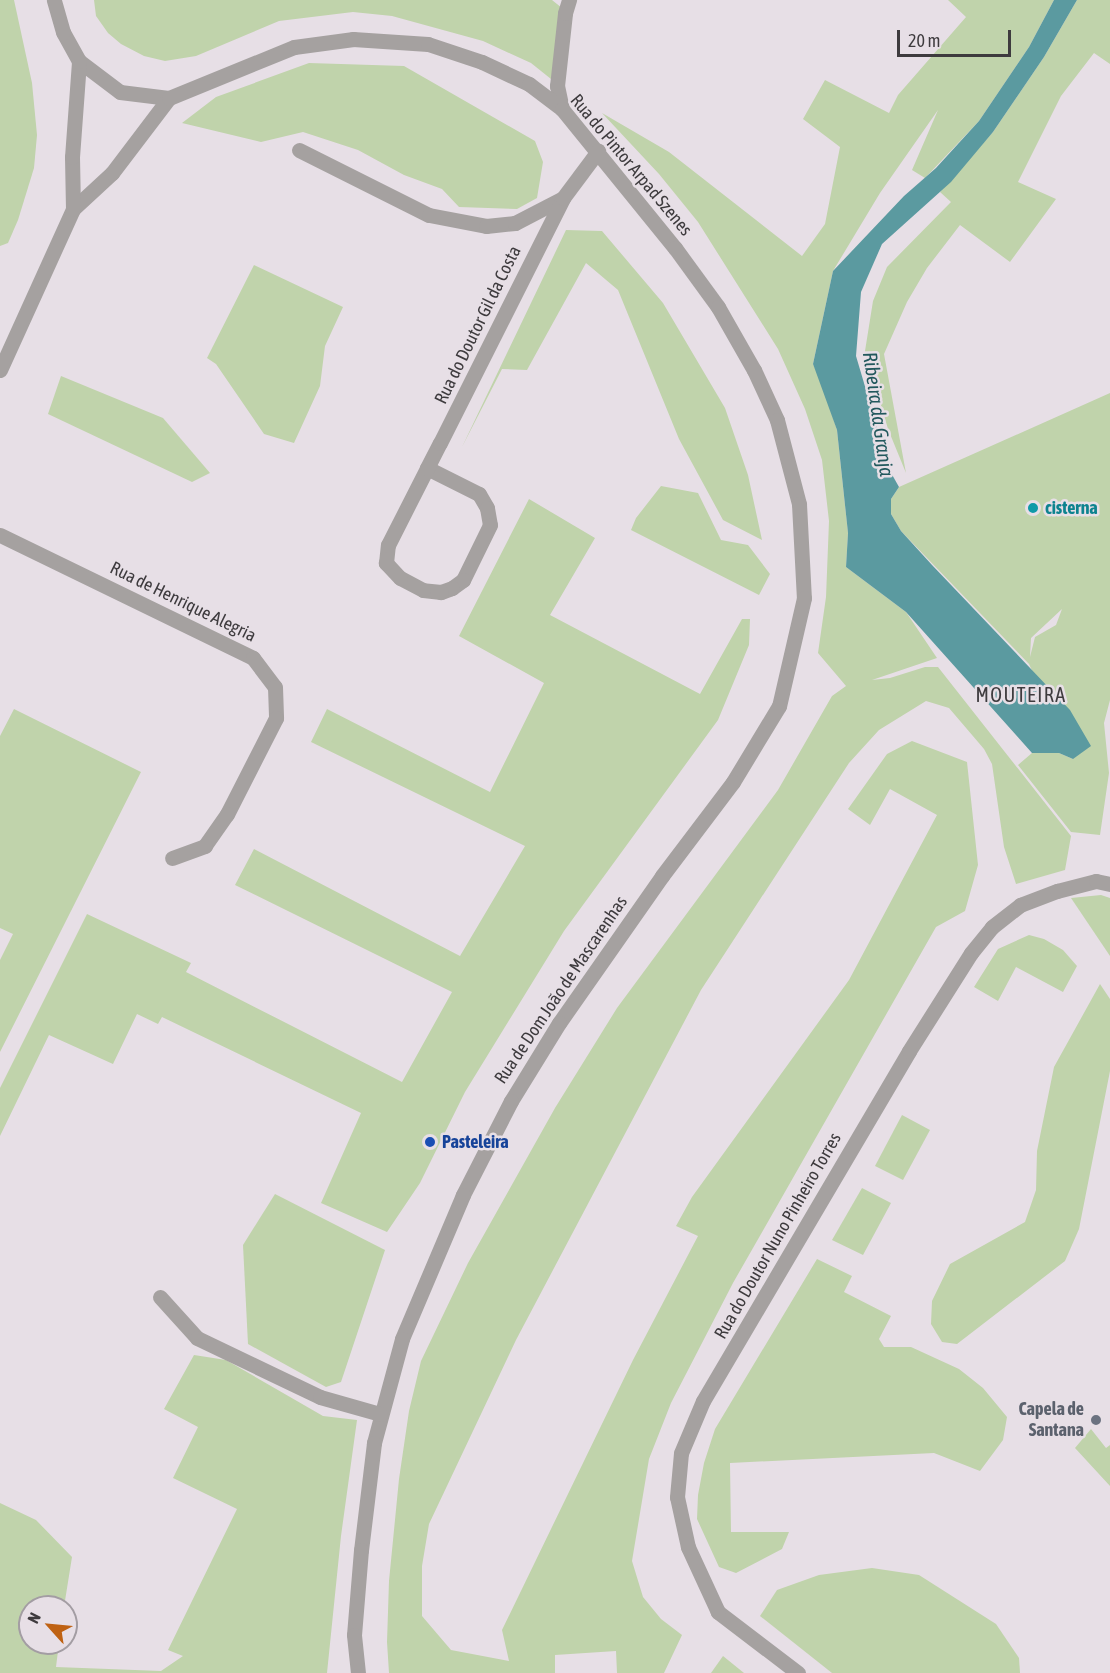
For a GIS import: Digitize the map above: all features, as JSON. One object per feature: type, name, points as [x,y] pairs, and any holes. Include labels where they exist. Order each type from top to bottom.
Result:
[{"type":"street","points":[[54,0],[63,32],[79,61],[120,92],[169,98]]},
{"type":"street","points":[[562,109],[557,86],[565,14],[570,0]]},
{"type":"street","name":"Rua do Pintor Arpad Szenes","points":[[169,98],[294,47],[353,39],[428,44],[509,73],[542,92],[562,109],[598,151],[718,307],[754,370],[777,420],[800,504],[804,598]]},
{"type":"street","points":[[73,209],[72,157],[79,61]]},
{"type":"street","points":[[0,370],[73,209],[112,173],[169,98]]},
{"type":"street","points":[[299,150],[429,215],[486,226],[515,223],[562,198],[598,151]]},
{"type":"street","name":"Rua do Doutor Gil da Costa","points":[[427,468],[479,494],[487,508],[490,525],[463,580],[441,592],[423,590],[400,578],[386,563],[388,545],[562,198]]},
{"type":"street","name":"Rua de Henrique Alegria","points":[[0,535],[253,658],[275,687],[276,718],[227,814],[205,846],[172,858]]},
{"type":"street","name":"Rua de Dom João de Mascarenhas","points":[[358,1673],[354,1635],[360,1550],[374,1443],[402,1339],[432,1263],[511,1101],[558,1023],[662,876],[733,782],[779,706],[804,598]]},
{"type":"street","name":"Rua do Doutor Nuno Pinheiro Torres","points":[[798,1673],[717,1612],[688,1547],[677,1497],[681,1453],[714,1382],[909,1050],[971,953],[992,927],[1020,905],[1057,891],[1096,881],[1110,884]]},
{"type":"street","points":[[160,1297],[197,1338],[320,1397],[380,1414]]},
{"type":"green space","points":[[0,0],[14,0],[32,83],[37,135],[34,168],[18,220],[8,243],[0,246]]},
{"type":"green space","points":[[94,0],[552,0],[567,12],[551,79],[531,63],[483,41],[392,16],[353,12],[279,21],[196,56],[165,61],[144,56],[121,44],[108,33],[96,16]]},
{"type":"green space","points":[[948,0],[1054,0],[1029,47],[979,121],[925,178],[912,170],[938,110],[880,193],[833,271],[813,364],[837,430],[848,533],[846,567],[906,612],[937,658],[872,680],[890,678],[925,667],[938,667],[1071,836],[1065,870],[1016,884],[1004,847],[992,764],[984,749],[949,708],[926,701],[879,730],[849,763],[701,990],[516,1340],[429,1524],[422,1566],[422,1616],[451,1650],[509,1661],[502,1630],[633,1360],[698,1236],[676,1226],[692,1197],[849,980],[937,815],[890,789],[870,825],[848,809],[887,754],[912,741],[967,762],[978,865],[965,911],[936,927],[733,1283],[671,1403],[649,1459],[632,1561],[643,1597],[661,1619],[682,1635],[664,1673],[617,1673],[616,1651],[555,1655],[555,1673],[389,1673],[387,1642],[389,1581],[399,1479],[409,1411],[421,1361],[468,1263],[555,1108],[617,1008],[778,790],[832,696],[846,686],[818,653],[826,597],[829,521],[822,460],[805,409],[778,349],[698,222],[659,174],[602,113],[669,152],[802,256],[825,224],[840,147],[803,119],[825,80],[889,113],[898,95],[966,17]]},
{"type":"green space","points":[[1077,0],[1110,0],[1110,64],[1094,53],[1061,96],[1018,182],[1056,199],[1010,262],[960,225],[927,268],[907,302],[884,354],[906,473],[888,429],[865,351],[873,301],[887,267],[951,202],[940,192],[993,132],[1044,57]]},
{"type":"green space","points":[[309,63],[404,66],[535,141],[543,162],[537,198],[517,209],[459,207],[442,189],[404,175],[358,150],[303,132],[261,142],[182,123],[216,97]]},
{"type":"green space","points":[[566,230],[602,231],[663,303],[725,408],[748,475],[762,540],[723,520],[679,439],[618,290],[586,263],[527,370],[502,369],[462,447]]},
{"type":"green space","points":[[254,265],[343,307],[325,346],[320,386],[294,443],[264,434],[216,364],[207,358]]},
{"type":"green space","points":[[61,376],[163,418],[210,473],[192,482],[48,414]]},
{"type":"green space","points":[[1110,393],[1110,700],[1104,723],[1109,773],[1100,835],[1071,832],[1018,765],[1032,753],[1059,753],[1073,759],[1029,664],[901,531],[891,514],[891,499],[899,487]],"holes":[[[1062,609],[1056,625],[1035,637],[1030,657],[1031,638]]]},
{"type":"green space","points":[[661,486],[698,493],[721,540],[748,545],[770,574],[759,595],[631,530],[636,518]]},
{"type":"green space","points":[[529,499],[595,538],[550,615],[700,694],[742,619],[750,619],[749,645],[718,720],[564,931],[465,1092],[420,1183],[387,1232],[321,1203],[361,1113],[162,1017],[158,1024],[137,1014],[113,1064],[49,1035],[0,1136],[0,1088],[87,914],[191,963],[186,972],[402,1082],[452,992],[235,885],[254,849],[460,956],[525,846],[311,742],[327,709],[490,792],[544,683],[459,636]]},
{"type":"green space","points":[[14,709],[141,772],[0,1052],[0,960],[13,934],[0,928],[0,736]]},
{"type":"green space","points":[[1101,895],[1110,898],[1110,956],[1071,898]]},
{"type":"green space","points":[[1029,935],[1044,939],[1063,950],[1077,966],[1063,992],[1016,967],[998,1001],[974,987],[998,949]]},
{"type":"green space","points":[[1100,984],[1110,999],[1110,1071],[1079,1229],[1065,1261],[957,1344],[942,1342],[931,1324],[932,1301],[950,1264],[1025,1222],[1036,1190],[1037,1151],[1054,1067]]},
{"type":"green space","points":[[902,1115],[930,1130],[903,1180],[875,1166]]},
{"type":"green space","points":[[862,1188],[891,1203],[863,1255],[832,1240]]},
{"type":"green space","points":[[275,1194],[385,1250],[341,1382],[326,1387],[248,1344],[243,1245]]},
{"type":"green space","points":[[817,1259],[852,1276],[844,1292],[891,1316],[879,1339],[884,1347],[911,1347],[959,1369],[983,1388],[1007,1417],[1003,1440],[980,1471],[934,1453],[730,1463],[731,1532],[789,1532],[782,1549],[736,1573],[719,1567],[697,1519],[698,1495],[704,1463],[715,1429]]},
{"type":"green space","points":[[194,1355],[226,1360],[323,1416],[357,1420],[341,1536],[327,1673],[0,1673],[0,1503],[36,1520],[72,1557],[66,1595],[18,1595],[18,1655],[58,1655],[56,1667],[161,1671],[183,1656],[168,1650],[237,1509],[173,1478],[198,1427],[164,1409]]},
{"type":"green space","points":[[1091,1429],[1106,1448],[1110,1445],[1110,1486],[1075,1448]]},
{"type":"green space","points":[[872,1568],[919,1575],[996,1624],[1019,1658],[1020,1673],[832,1673],[760,1616],[777,1590],[819,1575]]},
{"type":"green space","points":[[723,1656],[744,1673],[711,1673]]},
{"type":"water","points":[[1054,0],[1077,0],[1044,57],[993,132],[951,182],[882,244],[861,292],[856,356],[890,471],[899,487],[891,499],[891,514],[901,531],[932,565],[1070,710],[1091,746],[1073,759],[1059,753],[1032,753],[906,612],[846,567],[848,533],[837,430],[813,364],[833,271],[904,196],[936,168],[979,121],[1029,47]]},
{"type":"place","name":"cisterna","points":[[1033,508]]},
{"type":"place","name":"Pasteleira","points":[[430,1142]]},
{"type":"place","name":"Capela de Santana","points":[[1096,1420]]},
{"type":"district","name":"MOUTEIRA","points":[[1021,694]]},
{"type":"water label","name":"Ribeira da Granja","points":[[879,414]]}]
